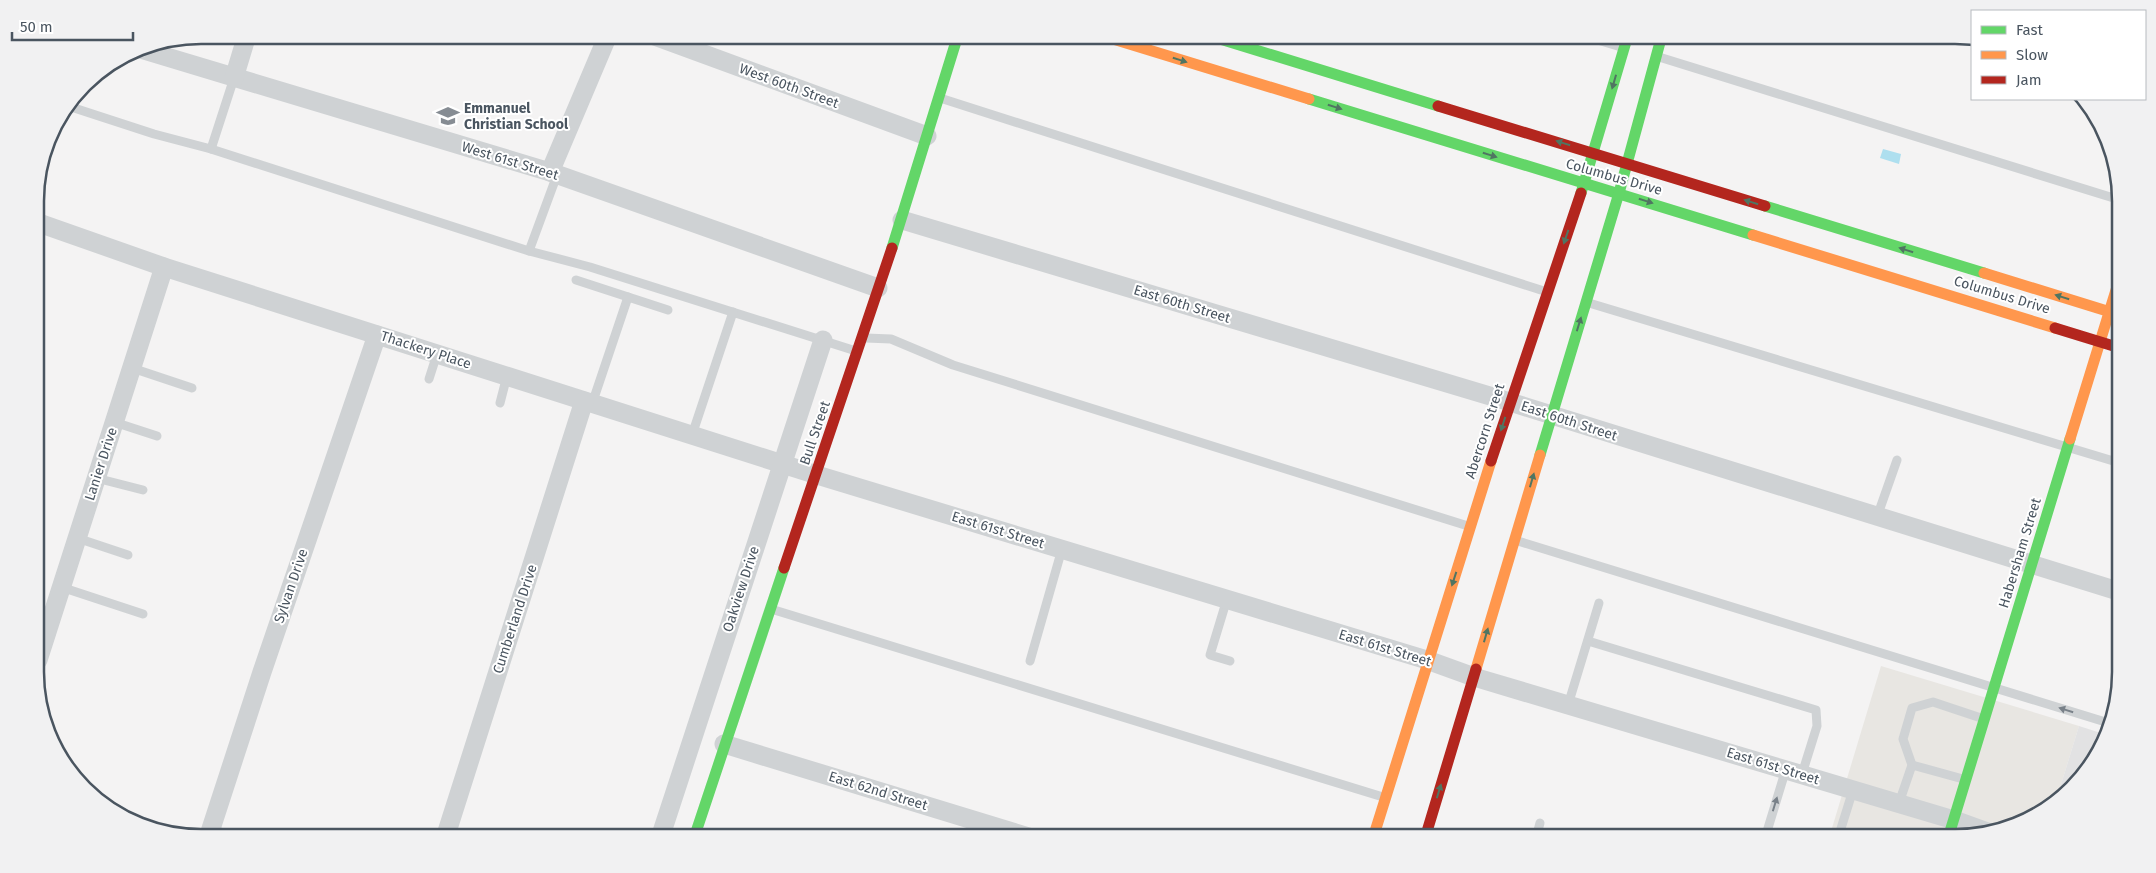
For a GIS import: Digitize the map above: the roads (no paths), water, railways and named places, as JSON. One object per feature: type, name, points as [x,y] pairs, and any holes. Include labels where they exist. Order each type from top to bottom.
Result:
[{"type":"street","points":[[234,78],[244,44]]},
{"type":"street","points":[[554,173],[604,44]]},
{"type":"street","name":"West 60th Street","points":[[677,44],[927,136]]},
{"type":"street","name":"Bull Street","points":[[697,829],[902,220],[955,44]]},
{"type":"street","name":"Columbus Drive","points":[[1129,44],[2112,345]]},
{"type":"street","name":"Columbus Drive","points":[[1237,44],[2112,313]]},
{"type":"street","name":"Abercorn Street","points":[[1376,829],[1427,660],[1510,402],[1594,153],[1625,44]]},
{"type":"street","points":[[1428,829],[1550,416],[1619,193],[1659,44]]},
{"type":"street","name":"West 61st Street","points":[[150,52],[554,173],[878,288]]},
{"type":"street","name":"East 60th Street","points":[[902,220],[1510,402],[2112,589]]},
{"type":"street","name":"Thackery Place","points":[[44,225],[164,267],[817,475]]},
{"type":"street","name":"Lanier Drive","points":[[44,641],[164,267]]},
{"type":"street","name":"Habersham Street","points":[[1951,829],[2069,447],[2112,300]]},
{"type":"street","name":"Sylvan Drive","points":[[212,829],[262,672],[377,335]]},
{"type":"street","name":"Oakview Drive","points":[[663,829],[781,463],[823,340]]},
{"type":"street","name":"Cumberland Drive","points":[[449,829],[588,402]]},
{"type":"street","name":"East 61st Street","points":[[817,475],[1427,660],[1474,677],[1899,803],[1975,828]]},
{"type":"street","name":"East 62nd Street","points":[[724,744],[1003,829]]},
{"type":"lane","points":[[1611,44],[1624,48]]},
{"type":"lane","points":[[1656,56],[2112,197]]},
{"type":"lane","points":[[211,149],[234,78]]},
{"type":"lane","points":[[939,98],[1547,292]]},
{"type":"lane","points":[[74,108],[177,141],[211,149],[529,251],[590,267],[858,351]]},
{"type":"lane","points":[[529,251],[554,173]]},
{"type":"lane","points":[[576,280],[668,310]]},
{"type":"lane","points":[[588,402],[628,297]]},
{"type":"lane","points":[[1586,302],[2112,460]]},
{"type":"lane","points":[[692,435],[733,312]]},
{"type":"lane","points":[[863,338],[891,340],[953,365],[1470,526]]},
{"type":"lane","points":[[430,379],[437,354]]},
{"type":"lane","points":[[132,368],[192,388]]},
{"type":"lane","points":[[500,403],[507,376]]},
{"type":"lane","points":[[114,422],[157,436]]},
{"type":"lane","points":[[1877,517],[1897,460]]},
{"type":"lane","points":[[96,478],[144,490]]},
{"type":"lane","points":[[77,538],[128,555]]},
{"type":"lane","points":[[1514,540],[2104,722]]},
{"type":"lane","points":[[1030,662],[1062,550]]},
{"type":"lane","points":[[61,587],[144,614]]},
{"type":"lane","points":[[1227,599],[1210,655],[1230,661]]},
{"type":"lane","points":[[1568,705],[1599,603]]},
{"type":"lane","points":[[770,609],[1385,798]]},
{"type":"lane","points":[[1588,641],[1816,710],[1817,726],[1769,829]]},
{"type":"lane","points":[[1899,803],[1912,765],[1903,740],[1912,708],[1933,702],[1985,719]]},
{"type":"lane","points":[[1912,765],[1966,780]]},
{"type":"lane","points":[[1841,829],[1853,790]]},
{"type":"lane","points":[[1538,829],[1540,823]]},
{"type":"water","points":[[1883,149],[1901,154],[1899,164],[1880,158]]},
{"type":"place","name":"Emmanuel Christian School","points":[[448,116]]}]
